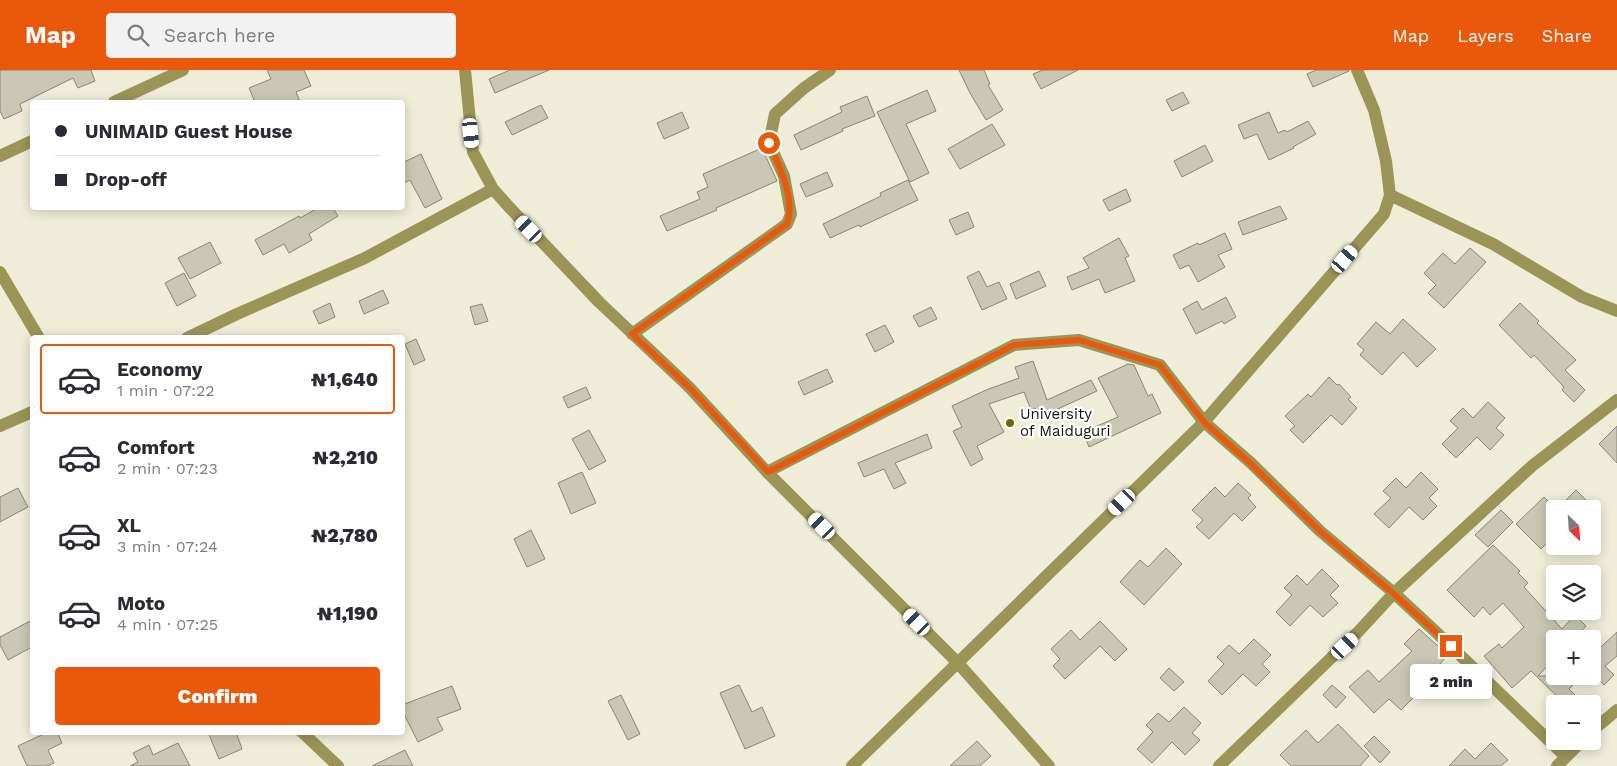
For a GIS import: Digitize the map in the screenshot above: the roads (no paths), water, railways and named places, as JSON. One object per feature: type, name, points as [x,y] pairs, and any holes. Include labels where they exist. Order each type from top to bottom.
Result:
[{"type":"street","points":[[118,100],[184,70]]},
{"type":"street","points":[[465,70],[473,152],[493,189],[592,295],[689,387],[768,472],[958,663],[1049,766]]},
{"type":"street","points":[[632,334],[787,224],[791,214],[784,176],[769,143],[775,114],[804,88],[830,70]]},
{"type":"street","points":[[852,766],[1204,422],[1384,214],[1390,195],[1386,161],[1374,110],[1357,70]]},
{"type":"street","points":[[0,156],[30,142]]},
{"type":"street","points":[[193,335],[365,258],[493,189]]},
{"type":"street","points":[[1390,195],[1493,244],[1582,297],[1617,311]]},
{"type":"street","points":[[0,272],[37,335]]},
{"type":"street","points":[[768,472],[1014,345],[1079,340],[1160,365],[1204,422],[1251,464],[1320,531],[1394,594],[1562,762],[1573,750]]},
{"type":"street","points":[[1219,766],[1358,632],[1394,594],[1532,466],[1617,400]]},
{"type":"street","points":[[0,426],[30,413]]},
{"type":"street","points":[[1601,723],[1617,710]]},
{"type":"street","points":[[305,735],[338,766]]},
{"type":"place","name":"University of Maiduguri","points":[[1010,423]]}]
